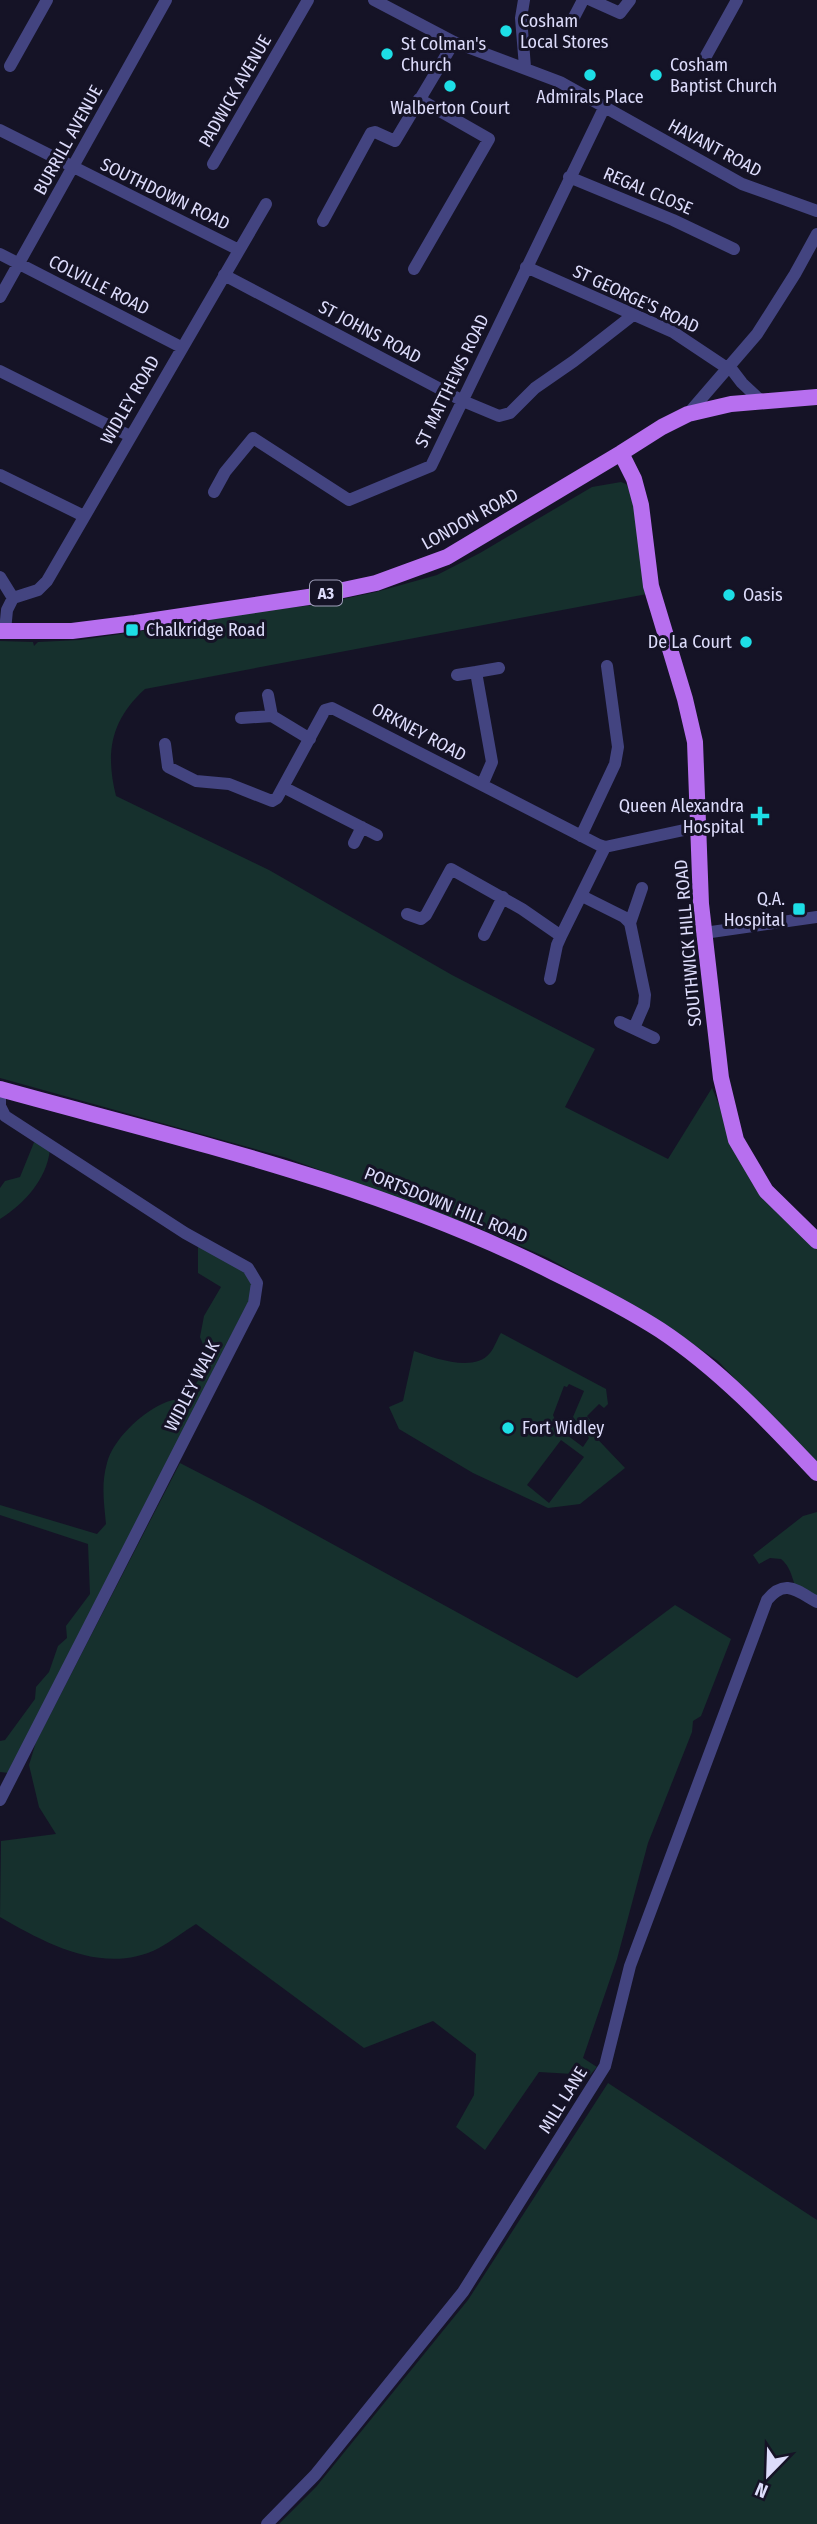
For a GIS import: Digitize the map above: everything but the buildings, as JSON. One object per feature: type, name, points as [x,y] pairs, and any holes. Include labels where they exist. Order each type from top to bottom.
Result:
[{"type":"main road","name":"A3","points":[[688,414],[731,404],[817,397]]},
{"type":"main road","name":"LONDON ROAD","points":[[3,631],[72,631],[135,623],[315,596],[376,583],[447,556],[688,414]]},
{"type":"main road","name":"SOUTHWICK HILL ROAD","points":[[621,453],[634,479],[641,505],[651,586],[695,742],[704,933],[721,1078],[736,1140],[765,1191],[817,1241]]},
{"type":"main road","name":"PORTSDOWN HILL ROAD","points":[[0,1089],[204,1143],[335,1183],[508,1249],[611,1300],[662,1331],[744,1398],[817,1473]]},
{"type":"street","points":[[10,66],[47,0]]},
{"type":"street","name":"BURRILL AVENUE","points":[[0,297],[166,0]]},
{"type":"street","name":"PADWICK AVENUE","points":[[213,164],[308,0]]},
{"type":"street","name":"HAVANT ROAD","points":[[374,0],[454,42],[560,82],[742,184],[817,211]]},
{"type":"street","points":[[524,0],[521,18],[524,67]]},
{"type":"street","points":[[571,23],[583,0]]},
{"type":"street","points":[[592,0],[620,13],[630,0]]},
{"type":"street","points":[[706,56],[737,0]]},
{"type":"street","points":[[323,221],[371,133],[375,132],[394,141],[454,42]]},
{"type":"street","points":[[414,269],[489,139],[419,99]]},
{"type":"street","name":"ST MATTHEWS ROAD","points":[[214,492],[225,472],[253,438],[349,500],[432,466],[605,106]]},
{"type":"street","name":"SOUTHDOWN ROAD","points":[[0,130],[239,250]]},
{"type":"street","name":"REGAL CLOSE","points":[[569,177],[652,210],[734,249]]},
{"type":"street","name":"WIDLEY ROAD","points":[[13,598],[38,590],[47,581],[181,346],[266,204]]},
{"type":"street","points":[[713,239],[719,226]]},
{"type":"street","points":[[688,414],[757,334],[796,274],[817,234]]},
{"type":"street","name":"COLVILLE ROAD","points":[[0,254],[181,346]]},
{"type":"street","name":"ST GEORGE'S ROAD","points":[[526,268],[673,332],[728,367],[761,401]]},
{"type":"street","name":"ST JOHNS ROAD","points":[[224,275],[492,415],[505,416],[535,388],[633,315]]},
{"type":"street","points":[[0,370],[130,436]]},
{"type":"street","points":[[0,475],[84,516]]},
{"type":"street","points":[[0,577],[13,598],[7,610],[3,631]]},
{"type":"street","points":[[581,836],[615,764],[618,747],[620,703],[607,666]]},
{"type":"street","points":[[457,676],[499,668]]},
{"type":"street","points":[[476,672],[492,762],[482,785]]},
{"type":"street","points":[[268,695],[271,716]]},
{"type":"street","name":"ORKNEY ROAD","points":[[283,787],[325,710],[338,709],[606,847]]},
{"type":"street","points":[[240,718],[271,716],[310,739]]},
{"type":"street","points":[[165,744],[165,771],[196,781],[229,784],[271,801],[277,798],[283,787],[377,835]]},
{"type":"street","points":[[354,843],[362,827]]},
{"type":"street","points":[[550,979],[557,944],[606,847],[698,827]]},
{"type":"street","points":[[407,914],[421,919],[426,915],[451,869],[503,897],[561,936]]},
{"type":"street","points":[[634,1028],[644,1005],[645,995],[630,923],[642,888]]},
{"type":"street","points":[[582,896],[624,917],[630,923]]},
{"type":"street","points":[[484,935],[503,897]]},
{"type":"street","points":[[704,933],[817,917]]},
{"type":"street","points":[[620,1021],[654,1038]]},
{"type":"street","name":"WIDLEY WALK","points":[[0,1089],[0,1106],[5,1116],[185,1233],[248,1268],[257,1283],[254,1303],[0,1800]]},
{"type":"street","name":"MILL LANE","points":[[267,2524],[315,2475],[463,2292],[605,2066],[630,1966],[767,1600],[775,1591],[792,1588],[817,1602]]},
{"type":"green space","points":[[621,482],[626,484],[632,495],[647,594],[145,689],[125,713],[114,738],[111,765],[116,796],[269,870],[452,975],[595,1049],[565,1107],[668,1159],[712,1088],[752,1183],[817,1249],[817,1465],[718,1361],[650,1315],[548,1258],[484,1230],[287,1158],[0,1078],[0,641],[33,642],[34,646],[38,642],[80,640],[249,612],[315,605],[376,592],[437,575],[592,487]]},
{"type":"green space","points":[[35,1140],[50,1150],[44,1171],[26,1198],[0,1219],[0,1188],[5,1181],[20,1177]]},
{"type":"green space","points":[[198,1245],[244,1271],[252,1282],[252,1295],[9,1773],[0,1772],[0,1741],[5,1740],[35,1699],[36,1687],[49,1672],[58,1646],[67,1638],[66,1626],[90,1594],[88,1544],[0,1515],[0,1505],[97,1534],[106,1524],[104,1478],[115,1445],[128,1429],[154,1408],[188,1397],[203,1372],[206,1352],[200,1337],[204,1316],[221,1287],[198,1273]]},
{"type":"green space","points":[[501,1333],[606,1389],[608,1404],[604,1408],[599,1404],[587,1416],[590,1420],[585,1426],[625,1468],[580,1504],[548,1508],[473,1473],[399,1429],[389,1407],[403,1401],[414,1351],[453,1362],[474,1362],[490,1353]],"holes":[[[569,1384],[584,1391],[573,1417],[589,1438],[583,1447],[559,1429],[553,1415],[564,1386]],[[561,1440],[584,1457],[549,1503],[527,1485]]]},
{"type":"green space","points":[[180,1463],[577,1678],[675,1605],[731,1639],[701,1716],[693,1721],[692,1732],[648,1843],[617,1959],[583,2058],[597,2067],[590,2075],[539,2072],[485,2150],[456,2127],[474,2095],[476,2054],[433,2021],[364,2048],[196,1924],[159,1948],[139,1956],[118,1959],[97,1958],[57,1946],[0,1917],[1,1841],[56,1834],[39,1807],[29,1765],[36,1742]]},
{"type":"green space","points":[[817,1512],[817,1597],[799,1590],[781,1559],[770,1558],[759,1564],[753,1555],[803,1516]]},
{"type":"green space","points":[[608,2083],[817,2220],[817,2524],[279,2524],[316,2487],[468,2300]]},
{"type":"place","name":"Cosham Local Stores","points":[[506,31]]},
{"type":"place","name":"St Colman's Church","points":[[387,54]]},
{"type":"place","name":"Admirals Place","points":[[590,75]]},
{"type":"place","name":"Cosham Baptist Church","points":[[656,75]]},
{"type":"place","name":"Walberton Court","points":[[450,86]]},
{"type":"place","name":"Oasis","points":[[729,595]]},
{"type":"place","name":"Chalkridge Road","points":[[132,630]]},
{"type":"place","name":"De La Court","points":[[746,642]]},
{"type":"place","name":"Queen Alexandra Hospital","points":[[760,816]]},
{"type":"place","name":"Q.A. Hospital","points":[[799,909]]},
{"type":"place","name":"Fort Widley","points":[[508,1428]]}]
